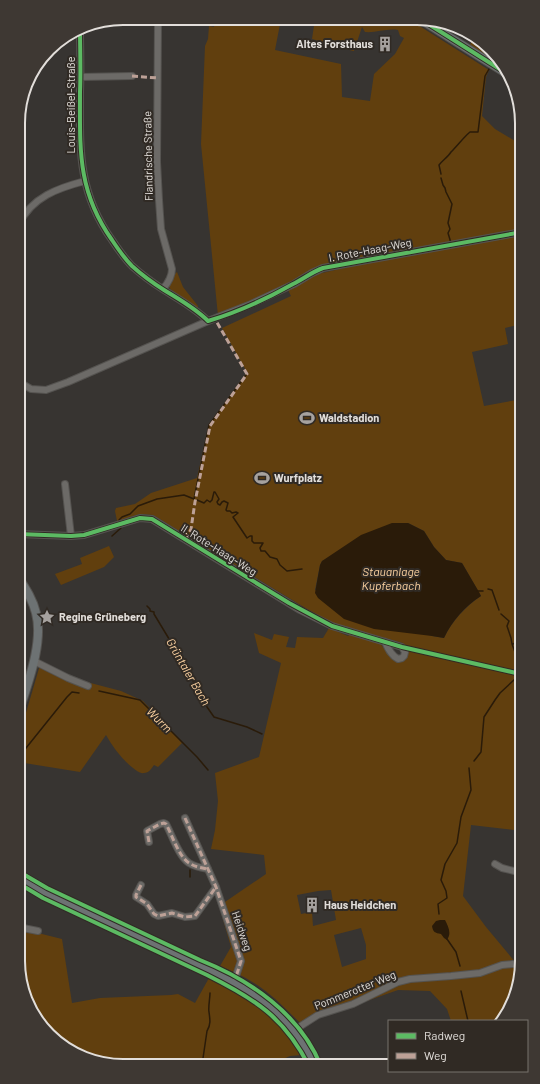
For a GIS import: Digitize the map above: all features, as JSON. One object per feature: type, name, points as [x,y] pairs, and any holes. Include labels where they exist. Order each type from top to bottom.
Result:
[{"type":"main road","points":[[432,26],[497,67]]},
{"type":"main road","points":[[25,589],[32,601],[37,617],[38,636],[34,661],[25,691]]},
{"type":"main road","points":[[25,882],[45,893],[234,982],[264,1002],[278,1014],[294,1031],[311,1059]]},
{"type":"street","name":"Flandrische Straße","points":[[158,25],[157,162],[159,200],[161,229],[172,269],[170,279],[163,289]]},
{"type":"street","name":"Louis-Beißel-Straße","points":[[80,35],[80,153],[85,181],[91,202],[98,218],[121,254],[132,266],[163,289],[194,308],[208,321]]},
{"type":"street","name":"Louis-Beißel-Straße","points":[[80,77],[132,76]]},
{"type":"street","points":[[25,215],[39,200],[49,193],[65,186],[85,181]]},
{"type":"street","name":"I. Rote-Haag-Weg","points":[[25,386],[31,389],[46,390],[76,379],[208,321],[268,297],[323,268],[515,233]]},
{"type":"street","points":[[65,484],[71,536]]},
{"type":"street","name":"II. Rote-Haag-Weg","points":[[25,534],[84,535],[140,518],[152,519],[300,610],[332,626],[385,642]]},
{"type":"street","points":[[34,661],[88,686]]},
{"type":"street","name":"Heidweg","points":[[185,818],[216,887],[242,962],[234,982]]},
{"type":"street","points":[[149,842],[147,831],[164,823],[166,824],[184,859],[196,867],[208,869]]},
{"type":"street","points":[[495,864],[502,868],[515,871]]},
{"type":"street","points":[[141,885],[136,897],[146,904],[154,914],[158,916],[172,913],[185,917],[195,916],[216,887]]},
{"type":"street","points":[[25,928],[38,931]]},
{"type":"street","name":"Pommerotter Weg","points":[[294,1031],[318,1015],[353,1004],[398,982],[410,979],[480,973],[502,964],[515,963]]},
{"type":"shaded area","points":[[214,25],[280,25],[275,50],[341,64],[342,97],[370,101],[374,74],[395,54],[404,38],[400,36],[398,30],[365,32],[362,27],[353,51],[312,39],[314,25],[418,25],[489,70],[486,77],[482,116],[495,129],[515,141],[515,231],[318,267],[285,286],[218,316],[201,144],[205,46],[208,39],[209,26],[214,27]]},
{"type":"shaded area","points":[[471,42],[482,49],[492,60],[470,45]]},
{"type":"shaded area","points":[[515,235],[515,326],[505,328],[508,344],[472,352],[484,406],[515,400],[515,830],[471,825],[463,896],[515,962],[510,993],[496,1020],[451,1020],[447,1009],[430,991],[398,990],[316,1019],[303,1026],[280,1003],[261,987],[250,980],[220,966],[231,947],[219,906],[266,874],[264,855],[211,849],[215,830],[218,801],[215,773],[259,757],[281,663],[259,653],[254,633],[272,640],[274,634],[289,637],[286,647],[295,648],[297,637],[323,638],[329,628],[348,636],[350,634],[379,642],[387,652],[398,660],[407,650],[403,643],[330,623],[153,515],[140,514],[117,521],[115,511],[116,508],[135,504],[151,493],[197,478],[209,425],[246,374],[248,374],[222,328],[291,296],[288,290],[313,275],[374,261]],"holes":[[[408,523],[424,531],[434,547],[446,560],[462,563],[481,596],[460,615],[444,638],[432,636],[315,590],[322,561]],[[331,890],[336,920],[313,926],[312,912],[301,914],[297,895]],[[361,928],[366,945],[366,959],[342,967],[334,935]]]},
{"type":"shaded area","points":[[177,272],[183,287],[198,308],[171,290],[169,287]]},
{"type":"shaded area","points":[[109,546],[114,557],[104,567],[61,585],[55,574],[82,564],[80,558]]},
{"type":"shaded area","points":[[40,665],[77,685],[83,681],[121,691],[143,701],[182,743],[158,767],[154,765],[146,773],[137,771],[128,764],[117,752],[106,735],[80,772],[25,763],[25,716]]},
{"type":"shaded area","points":[[25,930],[62,939],[72,1003],[100,998],[178,994],[195,1003],[209,978],[241,993],[270,1015],[291,1038],[302,1055],[290,1056],[283,1059],[123,1059],[98,1056],[85,1052],[58,1035],[49,1026],[35,1004],[30,993],[25,967]]},
{"type":"water","name":"Stauanlage Kupferbach","points":[[392,523],[408,523],[424,531],[434,547],[446,560],[462,563],[481,596],[460,614],[444,638],[374,629],[344,619],[318,598],[315,593],[322,561],[361,535]]},
{"type":"water","points":[[445,920],[448,927],[449,935],[447,940],[441,934],[436,933],[433,930],[432,926],[436,921]]},
{"type":"waterway","points":[[441,174],[439,165],[470,132],[478,132],[485,76],[489,69]]},
{"type":"waterway","points":[[441,178],[452,204],[448,223],[450,229],[448,233],[451,243]]},
{"type":"waterway","points":[[120,522],[119,520],[122,517],[130,514],[138,506],[157,499],[184,495],[194,499],[209,425],[246,375]]},
{"type":"waterway","points":[[197,500],[204,503],[207,500],[210,502],[215,492],[219,499],[217,502],[218,504],[220,505],[224,501],[228,503],[227,511],[238,513],[233,517],[247,538],[252,536],[252,541],[254,543],[263,543],[260,548],[261,551],[265,551],[270,557],[277,559],[280,565],[287,571],[302,569]]},
{"type":"waterway","points":[[112,536],[121,528],[120,526]]},
{"type":"waterway","points":[[488,589],[492,590],[499,610]]},
{"type":"waterway","points":[[477,591],[483,591]]},
{"type":"waterway","name":"Grüntaler Bach","points":[[147,606],[150,611],[154,612],[214,717],[247,727],[262,734]]},
{"type":"waterway","points":[[501,614],[509,621],[507,626],[515,652]]},
{"type":"waterway","points":[[515,679],[515,684]]},
{"type":"waterway","points":[[474,761],[481,752],[484,717],[500,693],[515,679]]},
{"type":"waterway","name":"Wurm","points":[[99,691],[140,700],[208,770]]},
{"type":"waterway","name":"Wurm","points":[[25,749],[67,697],[72,692],[79,693]]},
{"type":"waterway","points":[[439,914],[438,904],[447,898],[446,891],[441,880],[445,864],[457,843],[461,817],[471,790],[469,768]]},
{"type":"waterway","name":"Wurm","points":[[190,870],[190,877]]},
{"type":"waterway","points":[[447,939],[456,952],[460,966]]},
{"type":"waterway","points":[[461,991],[468,1020]]},
{"type":"waterway","name":"Wurm","points":[[203,1059],[207,1031],[210,1024],[210,993]]},
{"type":"marked path","points":[[132,76],[158,78]]},
{"type":"marked path","points":[[186,540],[191,529],[210,426],[247,374],[215,319]]},
{"type":"marked path","points":[[185,818],[216,887],[241,961],[235,980]]},
{"type":"marked path","points":[[149,842],[147,831],[164,823],[166,824],[185,860],[198,867],[208,869]]},
{"type":"marked path","points":[[141,885],[136,897],[147,904],[154,914],[158,916],[172,913],[185,917],[195,916],[216,887]]},
{"type":"cycle path","points":[[432,26],[497,67]]},
{"type":"cycle path","points":[[80,35],[81,151],[86,186],[92,204],[112,240],[132,266],[156,285],[193,308],[208,321],[262,300],[323,268],[515,233]]},
{"type":"cycle path","points":[[25,534],[84,535],[140,518],[152,519],[289,603],[332,626],[402,647],[515,673]]},
{"type":"cycle path","points":[[25,875],[47,888],[219,968],[255,989],[287,1015],[312,1047],[318,1059]]},
{"type":"cycle path","points":[[25,887],[43,898],[240,992],[267,1011],[278,1022],[289,1034],[305,1059]]},
{"type":"place","name":"Altes Forsthaus","points":[[385,44]]},
{"type":"place","name":"Waldstadion","points":[[307,418]]},
{"type":"place","name":"Wurfplatz","points":[[262,478]]},
{"type":"place","name":"Regine Grüneberg","points":[[47,617]]},
{"type":"place","name":"Haus Heidchen","points":[[312,905]]}]
